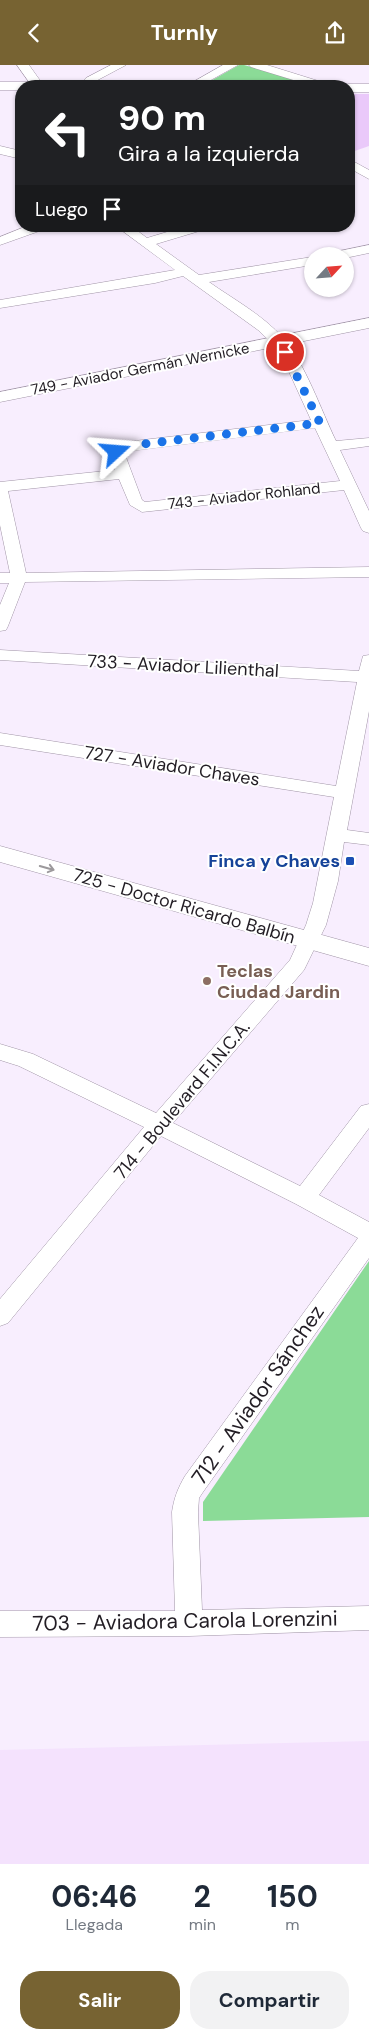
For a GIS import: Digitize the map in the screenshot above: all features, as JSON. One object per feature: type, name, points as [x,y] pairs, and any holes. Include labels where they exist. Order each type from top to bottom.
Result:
[{"type":"street","points":[[23,65],[34,80]]},
{"type":"street","points":[[90,80],[120,65]]},
{"type":"street","points":[[203,80],[232,65]]},
{"type":"street","points":[[255,65],[304,80]]},
{"type":"street","points":[[0,86],[15,86]]},
{"type":"street","points":[[355,88],[369,88]]},
{"type":"street","points":[[0,150],[15,154]]},
{"type":"street","points":[[0,164],[15,157]]},
{"type":"street","points":[[355,166],[369,174]]},
{"type":"street","points":[[355,178],[369,174]]},
{"type":"street","points":[[0,241],[24,232]]},
{"type":"street","points":[[130,232],[263,327],[278,341],[292,363],[369,528]]},
{"type":"street","points":[[145,243],[181,232]]},
{"type":"street","points":[[354,252],[369,249]]},
{"type":"street","points":[[195,280],[304,262]]},
{"type":"street","points":[[0,304],[155,279],[184,272]]},
{"type":"street","name":"749 - Aviador Germán Wernicke","points":[[0,397],[369,323]]},
{"type":"street","points":[[0,626],[19,578],[0,487],[123,474],[116,452],[119,448],[320,423]]},
{"type":"street","points":[[331,446],[369,442]]},
{"type":"street","name":"743 - Aviador Rohland","points":[[123,474],[135,503],[139,506],[350,485]]},
{"type":"street","points":[[0,577],[369,572]]},
{"type":"street","name":"733 - Aviador Lilienthal","points":[[0,655],[368,669]]},
{"type":"street","name":"714 - Boulevard F.I.N.C.A.","points":[[0,1316],[159,1125],[297,965],[311,942],[321,911],[344,793],[362,746],[368,669]]},
{"type":"street","name":"727 - Aviador Chaves","points":[[0,739],[344,793]]},
{"type":"street","points":[[337,835],[369,839]]},
{"type":"street","name":"725 - Doctor Ricardo Balbín","points":[[0,854],[369,957]]},
{"type":"street","points":[[0,1052],[49,1070],[135,1111],[369,1233]]},
{"type":"street","points":[[304,1198],[369,1112]]},
{"type":"street","name":"712 - Aviador Sánchez","points":[[189,1623],[185,1512],[187,1497],[194,1483],[369,1240]]},
{"type":"street","name":"703 - Aviadora Carola Lorenzini","points":[[0,1624],[189,1623],[369,1618]]},
{"type":"shaded area","points":[[369,1741],[369,1864],[0,1864],[0,1750]]},
{"type":"green space","points":[[239,65],[244,65],[298,80],[212,80]]},
{"type":"green space","points":[[369,1261],[369,1517],[203,1521],[203,1502]]},
{"type":"building","points":[[355,94],[369,94],[369,146],[355,151]]},
{"type":"place","name":"Finca y Chaves","points":[[350,861]]},
{"type":"place","name":"Teclas Ciudad Jardin","points":[[207,981]]},
{"type":"route","points":[[116,452],[119,448],[126,446],[320,423],[285,352]]}]
